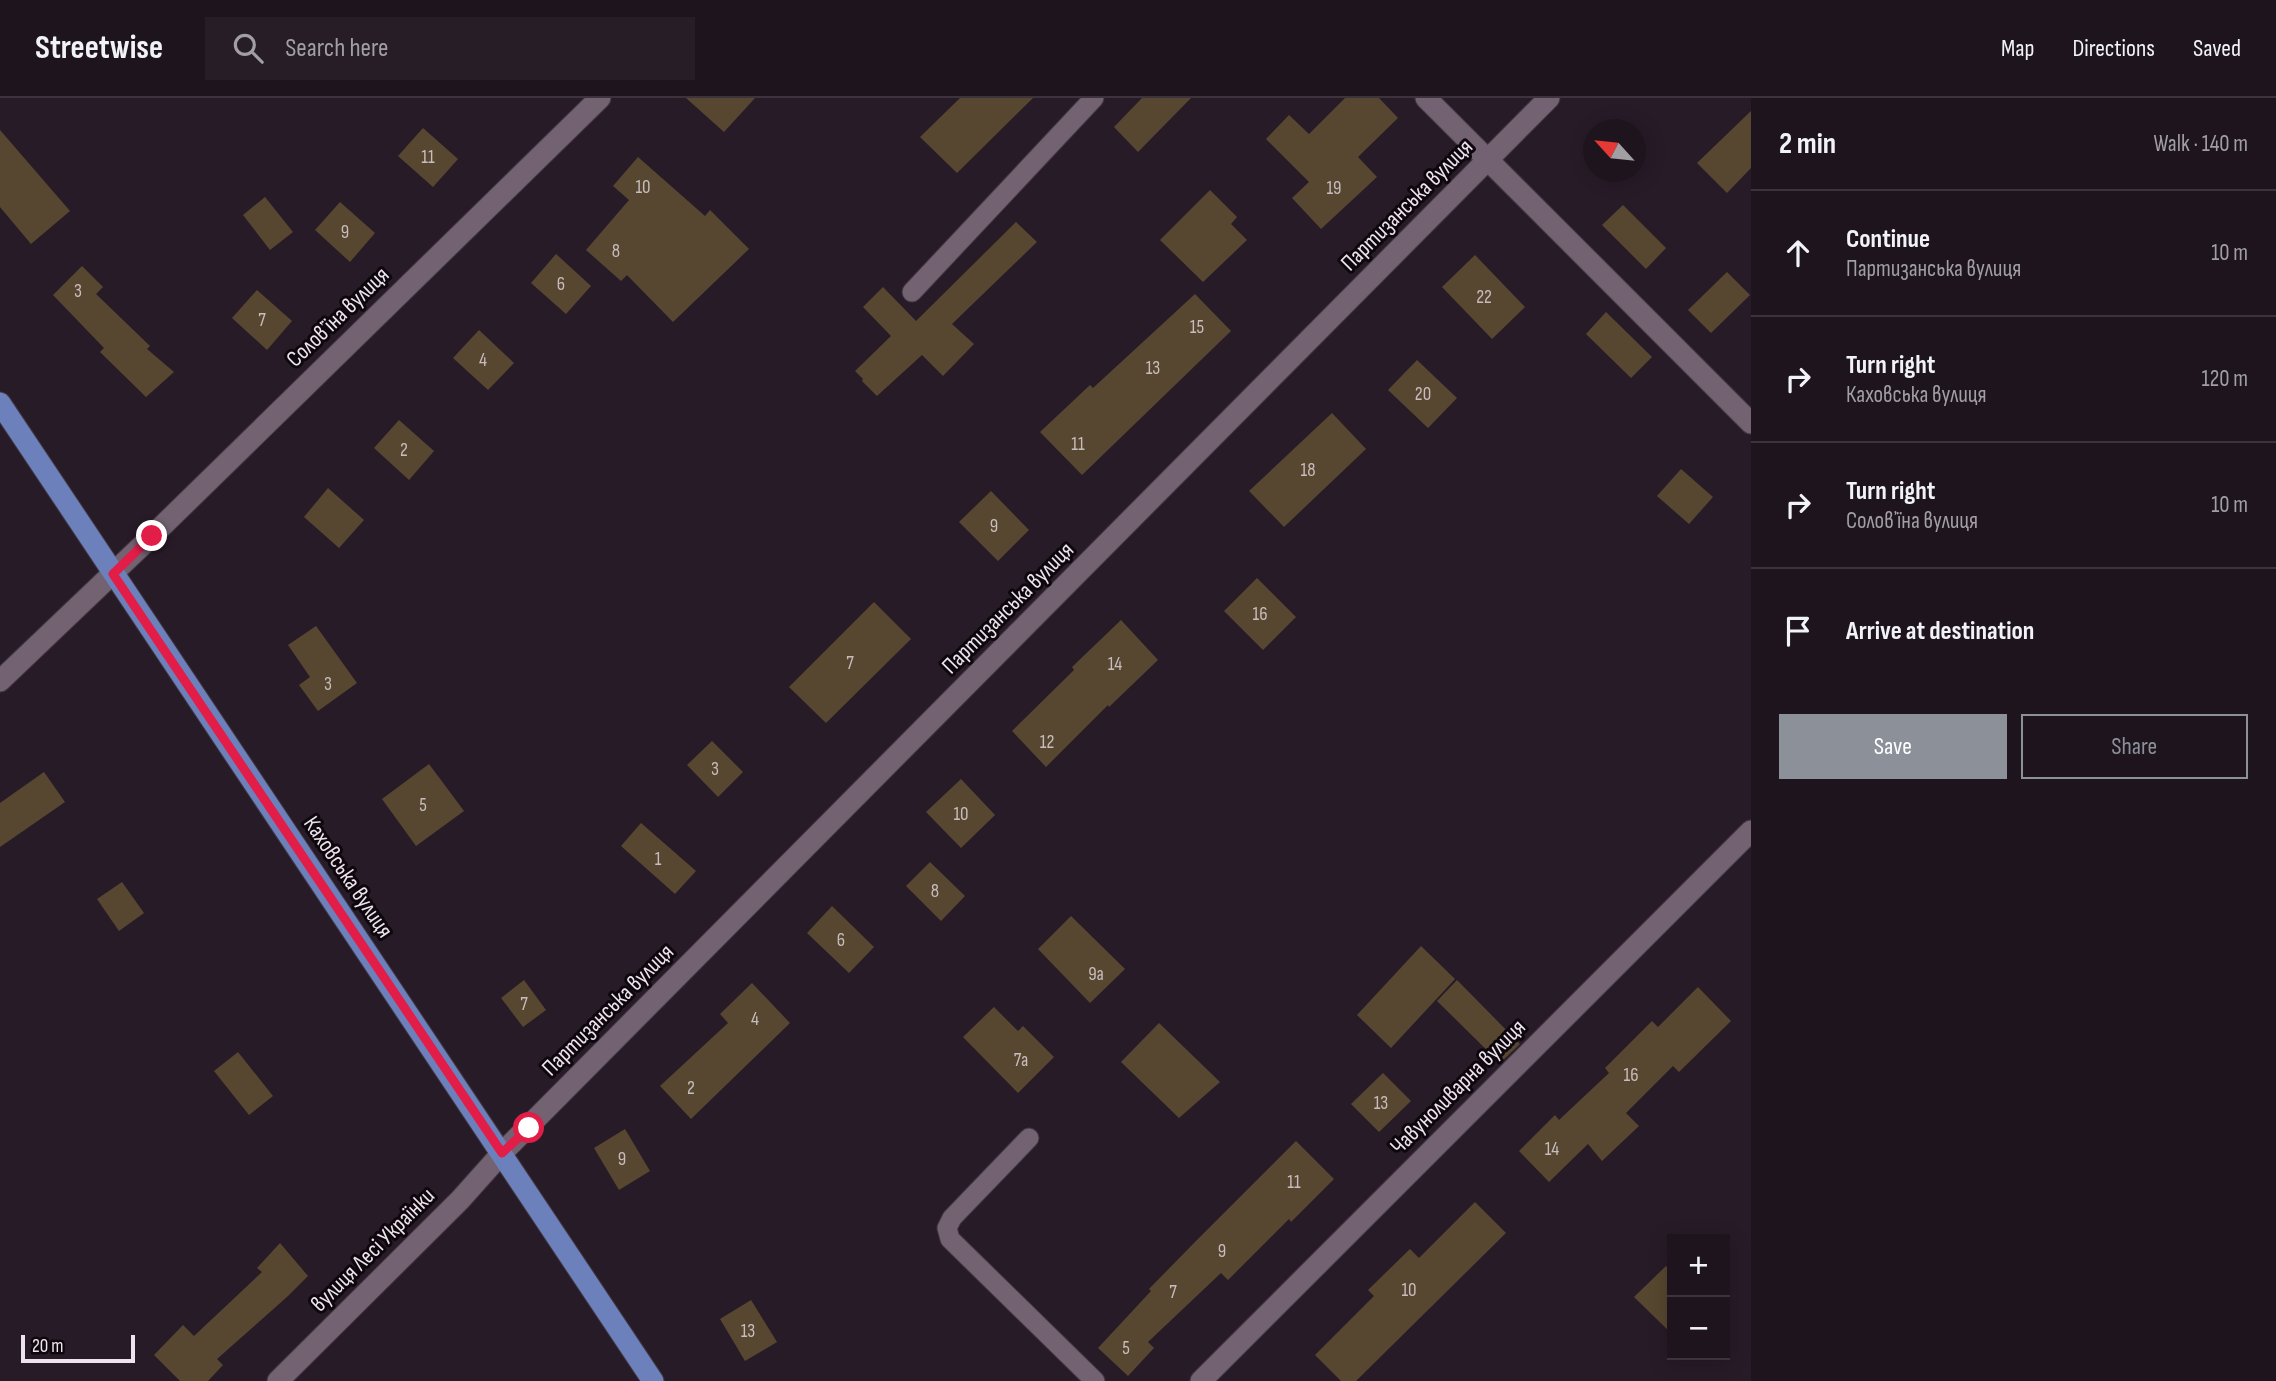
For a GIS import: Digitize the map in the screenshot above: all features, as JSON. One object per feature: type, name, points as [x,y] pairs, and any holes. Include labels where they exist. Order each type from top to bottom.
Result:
[{"type":"main road","name":"Каховська вулиця","points":[[0,403],[653,1381]]},
{"type":"street","name":"Соловʼїна вулиця","points":[[0,681],[600,98]]},
{"type":"street","points":[[1426,98],[1751,424]]},
{"type":"street","name":"Партизанська вулиця","points":[[502,1153],[1549,98]]},
{"type":"street","name":"Чавуноливарна вулиця","points":[[1201,1381],[1751,831]]},
{"type":"street","name":"вулиця Лесі Українки","points":[[278,1381],[460,1199],[502,1153]]},
{"type":"lane","points":[[912,292],[1094,98]]},
{"type":"lane","points":[[1029,1138],[952,1217],[947,1228],[950,1239],[1095,1381]]},
{"type":"building","points":[[686,98],[755,98],[724,132]]},
{"type":"building","points":[[960,98],[1033,98],[957,173],[920,137]]},
{"type":"building","points":[[1142,98],[1191,98],[1138,152],[1114,127]]},
{"type":"building","points":[[1345,98],[1379,98],[1398,118],[1358,157],[1377,177],[1321,229],[1292,198],[1309,182],[1266,139],[1289,115],[1309,134]]},
{"type":"building","points":[[1751,111],[1751,168],[1727,193],[1697,163]]},
{"type":"building","points":[[423,128],[458,159],[433,187],[398,156]]},
{"type":"building","points":[[0,130],[70,211],[31,244],[0,207]]},
{"type":"building","points":[[638,157],[705,216],[710,210],[749,249],[673,322],[627,275],[621,281],[586,250],[629,200],[613,186]]},
{"type":"building","points":[[1210,190],[1237,217],[1231,224],[1247,240],[1203,282],[1160,240]]},
{"type":"building","points":[[265,197],[293,232],[270,250],[243,215]]},
{"type":"building","points":[[340,202],[375,233],[350,262],[315,230]]},
{"type":"building","points":[[1623,205],[1666,248],[1646,269],[1602,225]]},
{"type":"building","points":[[1016,222],[1037,242],[952,324],[974,344],[943,376],[922,355],[877,396],[855,371],[891,336],[863,307],[883,287],[916,321]]},
{"type":"building","points":[[556,254],[591,286],[566,314],[531,283]]},
{"type":"building","points":[[1475,255],[1525,307],[1492,339],[1442,287]]},
{"type":"building","points":[[82,266],[103,287],[96,294],[150,346],[147,349],[174,372],[146,397],[100,352],[104,348],[53,295]]},
{"type":"building","points":[[1727,272],[1750,295],[1711,333],[1688,310]]},
{"type":"building","points":[[257,290],[292,321],[267,350],[232,318]]},
{"type":"building","points":[[1195,294],[1231,331],[1082,475],[1040,432],[1090,385],[1093,388]]},
{"type":"building","points":[[1606,312],[1652,357],[1631,378],[1586,334]]},
{"type":"building","points":[[479,330],[514,363],[488,390],[453,358]]},
{"type":"building","points":[[1417,360],[1457,398],[1428,428],[1388,390]]},
{"type":"building","points":[[1332,413],[1366,449],[1284,527],[1249,491]]},
{"type":"building","points":[[399,420],[434,451],[409,480],[374,448]]},
{"type":"building","points":[[1681,469],[1713,497],[1689,524],[1657,496]]},
{"type":"building","points":[[328,488],[364,520],[339,548],[304,517]]},
{"type":"building","points":[[991,491],[1029,530],[998,561],[959,522]]},
{"type":"building","points":[[1257,578],[1296,617],[1263,650],[1224,611]]},
{"type":"building","points":[[874,602],[911,639],[826,723],[789,687]]},
{"type":"building","points":[[1121,620],[1158,660],[1046,767],[1012,731]]},
{"type":"building","points":[[316,626],[357,683],[318,711],[299,685],[310,677],[288,645]]},
{"type":"building","points":[[712,741],[743,772],[718,797],[687,765]]},
{"type":"building","points":[[429,764],[464,811],[416,846],[382,799]]},
{"type":"building","points":[[44,772],[65,802],[0,847],[0,803]]},
{"type":"building","points":[[961,779],[995,815],[961,848],[926,812]]},
{"type":"building","points":[[641,823],[696,871],[675,894],[621,846]]},
{"type":"building","points":[[930,862],[965,896],[941,921],[906,886]]},
{"type":"building","points":[[122,882],[144,913],[119,931],[97,899]]},
{"type":"building","points":[[832,906],[874,947],[849,973],[807,933]]},
{"type":"building","points":[[1071,916],[1125,969],[1090,1003],[1038,949]]},
{"type":"building","points":[[1421,946],[1455,979],[1391,1048],[1357,1015]]},
{"type":"building","points":[[524,980],[546,1010],[523,1027],[501,998]]},
{"type":"building","points":[[1457,980],[1520,1044],[1500,1063],[1437,1001]]},
{"type":"building","points":[[752,983],[790,1023],[691,1119],[660,1086],[728,1023],[720,1014]]},
{"type":"building","points":[[1698,987],[1731,1021],[1679,1072],[1673,1066],[1626,1113],[1639,1126],[1602,1161],[1588,1144],[1549,1182],[1519,1151],[1555,1115],[1559,1120],[1609,1073],[1605,1068],[1652,1021],[1658,1027]]},
{"type":"building","points":[[994,1007],[1018,1031],[1023,1026],[1054,1057],[1018,1093],[963,1037]]},
{"type":"building","points":[[1159,1023],[1220,1082],[1179,1118],[1121,1062]]},
{"type":"building","points":[[238,1052],[273,1096],[249,1115],[214,1071]]},
{"type":"building","points":[[1383,1073],[1411,1101],[1379,1132],[1351,1104]]},
{"type":"building","points":[[625,1129],[650,1171],[619,1190],[594,1148]]},
{"type":"building","points":[[1296,1141],[1334,1179],[1228,1280],[1221,1273],[1148,1342],[1154,1348],[1128,1376],[1098,1348],[1151,1291],[1149,1289]]},
{"type":"building","points":[[1475,1202],[1506,1233],[1356,1381],[1341,1381],[1315,1355],[1374,1296],[1368,1290],[1410,1249],[1419,1258]]},
{"type":"building","points":[[280,1243],[308,1276],[217,1359],[223,1365],[208,1381],[180,1381],[154,1355],[183,1325],[194,1336],[262,1272],[257,1268]]},
{"type":"building","points":[[1666,1266],[1667,1329],[1634,1297]]},
{"type":"building","points":[[751,1300],[777,1342],[745,1361],[720,1319]]},
{"type":"route","points":[[152,536],[113,574],[502,1153],[529,1128]]}]
